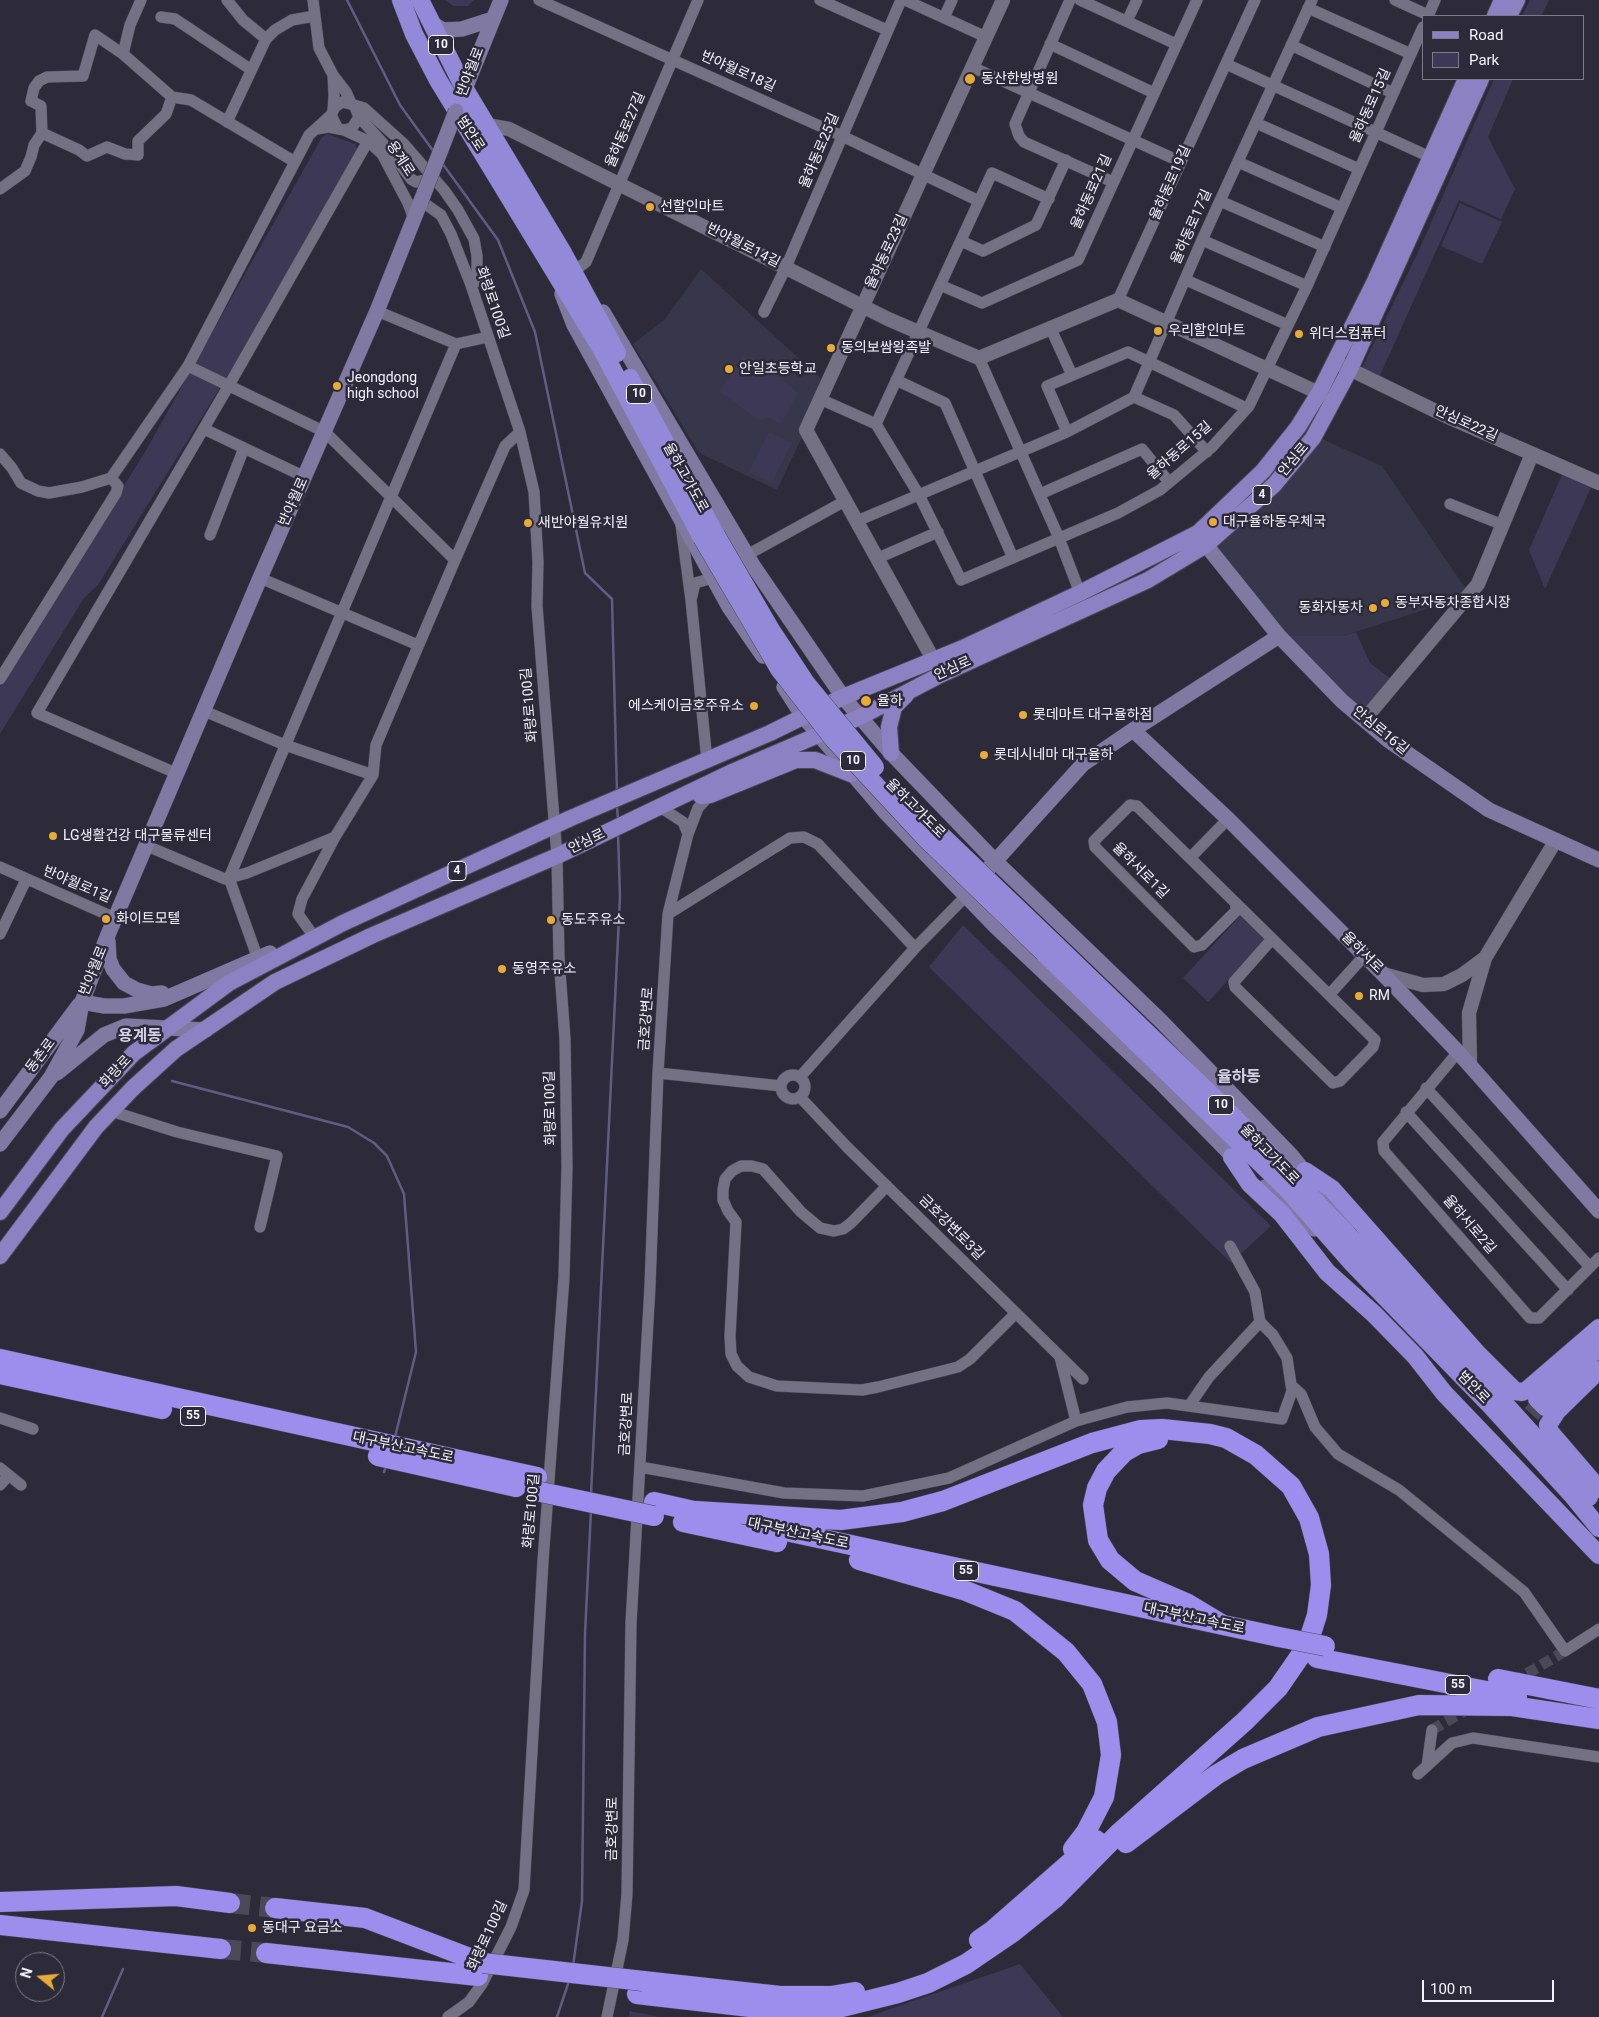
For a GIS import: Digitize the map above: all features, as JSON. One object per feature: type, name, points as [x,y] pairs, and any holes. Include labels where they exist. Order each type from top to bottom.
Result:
[{"type":"highway","name":"범안로","points":[[401,0],[414,34],[456,111],[556,258]]},
{"type":"highway","name":"범안로","points":[[420,0],[464,88],[487,125],[556,258]]},
{"type":"highway","name":"율하고가도로","points":[[556,258],[601,348],[709,537],[779,669],[834,740],[925,838],[1227,1110],[1385,1274]]},
{"type":"highway","name":"율하고가도로","points":[[1048,947],[1287,1189],[1342,1252]]},
{"type":"highway","points":[[1232,1157],[1250,1184],[1282,1214],[1327,1272],[1374,1314],[1497,1450],[1546,1497],[1599,1555]]},
{"type":"highway","points":[[1305,1171],[1332,1189],[1476,1352],[1512,1387],[1522,1392],[1542,1378],[1599,1328]]},
{"type":"highway","name":"범안로","points":[[1342,1252],[1490,1405],[1573,1496],[1599,1528]]},
{"type":"highway","name":"범안로","points":[[1385,1274],[1513,1411],[1599,1510]]},
{"type":"highway","points":[[1550,1394],[1599,1347]]},
{"type":"highway","name":"대구부산고속도로","points":[[0,1359],[16,1372],[654,1509],[848,1557],[1028,1598],[1276,1643],[1599,1712]]},
{"type":"highway","points":[[1599,1370],[1556,1411],[1548,1425],[1550,1432],[1599,1489]]},
{"type":"highway","points":[[1542,1378],[1537,1390],[1537,1399],[1545,1407],[1556,1411]]},
{"type":"highway","points":[[696,1511],[841,1520],[902,1512],[943,1501],[1092,1443],[1151,1429],[1210,1434],[1226,1438],[1256,1454],[1291,1486],[1309,1518],[1319,1554],[1321,1585],[1317,1615],[1306,1646],[1278,1688],[1223,1741],[1118,1834],[1055,1898]]},
{"type":"highway","points":[[1497,1450],[1509,1437]]},
{"type":"highway","points":[[640,1988],[780,1996],[831,1996],[883,1987],[918,1974],[956,1956],[992,1931],[1164,1780],[1238,1713],[1275,1675],[1295,1645],[1309,1606],[1311,1574],[1305,1540],[1297,1518],[1271,1480],[1236,1454],[1200,1441],[1156,1439],[1138,1444],[1124,1452],[1112,1463],[1097,1488],[1093,1513],[1098,1540],[1110,1560],[1135,1581],[1188,1604],[1223,1625]]},
{"type":"highway","name":"대구부산고속도로","points":[[654,1509],[696,1511],[1223,1625],[1276,1643]]},
{"type":"highway","points":[[848,1557],[966,1591],[1015,1611],[1066,1652],[1092,1684],[1107,1722],[1111,1755],[1104,1797],[1086,1832],[1028,1898]]},
{"type":"highway","name":"대구부산고속도로","points":[[1321,1652],[1599,1699]]},
{"type":"highway","points":[[266,1953],[480,1969],[640,1988],[767,2009],[826,2011],[866,2002],[928,1983],[966,1964],[1013,1932],[1216,1775],[1243,1759],[1318,1726],[1419,1705],[1512,1706],[1599,1719]]},
{"type":"highway","points":[[0,1902],[176,1896],[230,1903]]},
{"type":"highway","points":[[275,1908],[365,1918],[480,1969]]},
{"type":"highway","points":[[0,1925],[221,1949]]},
{"type":"main road","name":"반야월로","points":[[82,1002],[107,937],[260,578],[377,311],[464,88],[501,0]]},
{"type":"main road","points":[[1495,15],[1502,0]]},
{"type":"main road","points":[[1510,15],[1517,0]]},
{"type":"main road","points":[[430,22],[443,30],[462,29],[493,19]]},
{"type":"main road","name":"안심로","points":[[343,923],[571,818],[770,733],[802,715],[963,648],[1080,593],[1198,533],[1263,471],[1298,427],[1319,393],[1375,282],[1466,80]]},
{"type":"main road","name":"안심로","points":[[206,1030],[275,982],[373,935],[557,856],[667,804],[855,720],[911,689],[1148,580],[1206,545],[1274,485],[1307,444],[1350,369],[1481,80]]},
{"type":"main road","points":[[556,258],[577,269],[747,555],[808,648],[843,697],[855,720],[891,752],[995,861],[1161,1021],[1305,1171],[1385,1274]]},
{"type":"main road","points":[[556,258],[574,325],[729,607],[802,715],[886,813],[995,926],[1158,1080],[1232,1157],[1342,1252]]},
{"type":"main road","name":"안심로16길","points":[[1206,545],[1279,636],[1342,701],[1364,720],[1426,767],[1489,810],[1599,860]]},
{"type":"main road","points":[[966,896],[995,861],[1083,764],[1279,636]]},
{"type":"main road","points":[[769,665],[786,669],[790,668],[808,648]]},
{"type":"main road","points":[[891,752],[889,727],[894,707],[911,689]]},
{"type":"main road","name":"율하서로","points":[[1133,730],[1228,819],[1365,955],[1470,1064],[1599,1211]]},
{"type":"main road","points":[[851,774],[864,761],[878,757],[886,757],[904,766]]},
{"type":"main road","points":[[667,804],[710,795],[796,760],[814,760],[851,774]]},
{"type":"main road","points":[[0,1144],[51,1077],[77,1030],[82,1002],[104,1006],[124,1006],[164,999],[258,959],[310,931],[343,923]]},
{"type":"main road","name":"화랑로","points":[[0,1212],[62,1129],[134,1053],[229,983],[343,923]]},
{"type":"main road","points":[[107,937],[109,959],[113,969],[124,983],[137,990],[151,994],[188,990]]},
{"type":"main road","name":"동촌로","points":[[0,1111],[82,1002]]},
{"type":"main road","points":[[51,1077],[104,1035],[126,1026],[206,1030]]},
{"type":"main road","name":"화랑로","points":[[0,1256],[81,1147],[111,1111],[153,1068],[176,1049],[206,1030]]},
{"type":"street","points":[[123,54],[130,25],[141,0]]},
{"type":"street","points":[[228,0],[243,20],[266,39]]},
{"type":"street","points":[[313,0],[319,48],[359,117],[352,128],[314,129]]},
{"type":"street","name":"반야월로18길","points":[[539,0],[842,136],[979,201]]},
{"type":"street","name":"율하동로27길","points":[[577,269],[586,262],[698,0]]},
{"type":"street","points":[[820,0],[887,30]]},
{"type":"street","points":[[903,0],[986,37]]},
{"type":"street","name":"율하동로25길","points":[[764,312],[786,267],[887,30],[903,0]]},
{"type":"street","points":[[944,18],[952,0]]},
{"type":"street","name":"율하동로23길","points":[[933,659],[806,430],[1003,0]]},
{"type":"street","points":[[1070,0],[1015,124],[1019,136],[1024,142],[1113,182]]},
{"type":"street","points":[[1080,0],[1176,44]]},
{"type":"street","points":[[1127,22],[1137,0]]},
{"type":"street","name":"율하동로21길","points":[[940,285],[982,303],[1078,260],[1197,0]]},
{"type":"street","name":"율하동로19길","points":[[1118,300],[1255,0]]},
{"type":"street","points":[[1394,0],[1426,15]]},
{"type":"street","points":[[1428,15],[1435,0]]},
{"type":"street","points":[[1310,4],[1411,54]]},
{"type":"street","name":"율하동로17길","points":[[1134,397],[1202,240],[1310,4]]},
{"type":"street","points":[[227,122],[266,39],[275,30],[292,20],[315,16]]},
{"type":"street","points":[[161,17],[175,20],[250,70]]},
{"type":"street","name":"율하동로15길","points":[[938,532],[961,580],[1118,513],[1160,490],[1207,452],[1246,408],[1268,369],[1422,30]]},
{"type":"street","points":[[0,189],[25,171],[34,145],[42,133],[41,106],[31,101],[34,88],[39,81],[59,75],[84,76],[95,35],[123,54],[172,97],[191,100],[295,162]]},
{"type":"street","points":[[1050,44],[1154,93]]},
{"type":"street","points":[[1291,45],[1393,93]]},
{"type":"street","points":[[1226,64],[1430,157]]},
{"type":"street","points":[[972,67],[1181,162]]},
{"type":"street","points":[[333,75],[334,95],[332,113],[340,128]]},
{"type":"street","points":[[42,133],[79,150],[87,156],[106,147],[125,154],[138,155],[138,141],[166,114],[172,97]]},
{"type":"street","points":[[0,454],[12,468],[21,483],[38,491],[50,493],[74,489],[110,478],[188,366],[314,129],[342,102],[364,108],[404,144],[444,190],[458,210],[474,240],[477,256],[477,282],[471,285]]},
{"type":"street","name":"용계로","points":[[359,117],[390,151],[411,180],[416,182],[430,179]]},
{"type":"street","points":[[1256,123],[1359,169]]},
{"type":"street","name":"반야월로14길","points":[[487,125],[509,129],[863,306]]},
{"type":"street","name":"용계로","points":[[340,128],[368,141],[389,166],[408,202],[414,219]]},
{"type":"street","points":[[178,774],[38,713],[204,429],[368,141]]},
{"type":"street","points":[[961,241],[983,251],[1036,225],[1066,160]]},
{"type":"street","points":[[1238,162],[1342,208]]},
{"type":"street","points":[[876,424],[992,173],[1048,199]]},
{"type":"street","name":"화랑로100길","points":[[421,200],[441,215],[446,223],[471,285],[520,432],[534,492],[537,606],[557,856],[559,958],[566,1059],[567,1167],[564,1277],[543,1561],[524,1890],[511,1927],[482,1984],[469,2002],[448,2017]]},
{"type":"street","points":[[1220,201],[1324,247]]},
{"type":"street","points":[[1202,240],[1307,286]]},
{"type":"street","points":[[1186,280],[1288,325]]},
{"type":"street","points":[[979,358],[1118,300],[1319,393]]},
{"type":"street","points":[[863,306],[979,358],[1060,538],[1080,593]]},
{"type":"street","points":[[377,311],[456,344],[488,337]]},
{"type":"street","points":[[1050,327],[1072,375]]},
{"type":"street","points":[[258,959],[229,878],[456,344]]},
{"type":"street","points":[[1067,432],[1047,386],[1128,352],[1246,408]]},
{"type":"street","name":"안심로22길","points":[[1335,362],[1599,484]]},
{"type":"street","points":[[188,366],[228,387],[325,432],[455,560]]},
{"type":"street","points":[[896,380],[945,403],[1013,558]]},
{"type":"street","points":[[857,522],[1067,432],[1134,397],[1174,415],[1207,452]]},
{"type":"street","points":[[820,399],[876,424],[919,495],[938,532],[878,558]]},
{"type":"street","points":[[204,429],[305,477]]},
{"type":"street","points":[[310,931],[300,920],[299,909],[335,837],[373,775],[376,745],[418,645],[505,446],[520,432]]},
{"type":"street","points":[[210,534],[244,448]]},
{"type":"street","points":[[1040,494],[1142,449],[1169,482]]},
{"type":"street","points":[[1364,720],[1478,584],[1532,454]]},
{"type":"street","points":[[0,679],[116,493],[118,486],[110,478]]},
{"type":"street","points":[[747,555],[846,501]]},
{"type":"street","points":[[1450,504],[1502,525]]},
{"type":"street","points":[[680,518],[691,600],[707,761]]},
{"type":"street","points":[[260,578],[418,645]]},
{"type":"street","points":[[691,600],[695,583],[713,578]]},
{"type":"street","points":[[204,711],[285,745],[373,775]]},
{"type":"street","name":"금호강변로","points":[[607,2017],[623,1940],[627,1894],[631,1623],[650,1286],[658,1073],[668,914],[688,834],[698,808],[710,795]]},
{"type":"street","points":[[667,804],[683,822],[688,834]]},
{"type":"street","name":"율하서로1길","points":[[1236,903],[1236,911],[1202,946],[1194,947],[1095,847],[1094,841],[1130,806],[1137,806],[1236,903],[1375,1040],[1373,1047],[1340,1081],[1333,1083],[1235,987],[1234,982],[1272,939]]},
{"type":"street","points":[[1190,858],[1228,819]]},
{"type":"street","points":[[147,846],[225,879],[246,873],[335,837]]},
{"type":"street","points":[[668,914],[790,838],[804,837],[818,844],[915,948]]},
{"type":"street","points":[[1470,1064],[1468,1013],[1485,958],[1556,840]]},
{"type":"street","name":"반야월로1길","points":[[0,867],[115,918]]},
{"type":"street","name":"반야월로1길","points":[[0,934],[26,880]]},
{"type":"street","points":[[800,1078],[915,948],[966,896]]},
{"type":"street","points":[[1329,995],[1365,955]]},
{"type":"street","points":[[1383,974],[1422,985],[1444,984],[1462,975],[1485,958]]},
{"type":"street","name":"율하서로2길","points":[[1458,1052],[1426,1088],[1383,1142],[1384,1151],[1530,1318],[1539,1318],[1599,1258]]},
{"type":"street","points":[[658,1073],[782,1086]]},
{"type":"street","points":[[782,1086],[788,1077],[800,1078]]},
{"type":"street","points":[[782,1086],[786,1096],[793,1099],[800,1097],[805,1088],[800,1078]]},
{"type":"street","points":[[1426,1088],[1590,1267]]},
{"type":"street","name":"금호강변로3길","points":[[800,1097],[886,1186],[1083,1380]]},
{"type":"street","points":[[111,1111],[177,1132],[277,1156],[260,1227]]},
{"type":"street","name":"율하서로2길","points":[[1406,1112],[1568,1290]]},
{"type":"street","points":[[886,1186],[851,1223],[843,1229],[834,1231],[820,1228],[763,1169],[741,1166],[732,1171],[725,1179],[723,1190],[728,1211],[736,1222],[730,1336],[731,1354],[737,1366],[749,1377],[777,1386],[862,1390],[878,1387],[958,1367],[970,1359],[1016,1313]]},
{"type":"street","points":[[640,1467],[784,1494],[863,1496],[949,1478],[1076,1421],[1127,1407],[1167,1403],[1282,1419],[1292,1386],[1286,1358],[1273,1335],[1260,1322],[1255,1292],[1230,1246]]},
{"type":"street","points":[[1189,1406],[1209,1377],[1260,1322]]},
{"type":"street","points":[[1060,1357],[1076,1421]]},
{"type":"street","points":[[1292,1386],[1301,1394],[1315,1427],[1338,1454],[1399,1490],[1524,1592],[1565,1651],[1599,1629]]},
{"type":"street","points":[[0,1418],[33,1429]]},
{"type":"street","points":[[0,1485],[4,1471],[21,1485]]},
{"type":"street","points":[[1428,1766],[1432,1730]]},
{"type":"street","points":[[1418,1774],[1452,1743],[1473,1738],[1599,1757]]},
{"type":"shaded area","name":"안일초등학교","points":[[701,269],[827,384],[777,490],[699,453],[633,344],[665,319]]},
{"type":"shaded area","points":[[1302,430],[1382,466],[1470,595],[1343,636],[1279,636],[1202,538]]},
{"type":"green space","points":[[445,0],[474,0],[468,6],[453,6]]},
{"type":"green space","points":[[1530,0],[1549,0],[1542,15],[1522,15]]},
{"type":"green space","points":[[1494,80],[1513,80],[1488,137],[1515,189],[1501,219],[1459,200],[1377,382],[1360,372],[1420,248]]},
{"type":"green space","points":[[327,134],[355,144],[358,151],[233,367],[98,585],[84,598],[0,734],[0,683],[145,452],[322,137]]},
{"type":"green space","points":[[1460,203],[1502,222],[1482,264],[1441,246]]},
{"type":"green space","points":[[744,355],[760,360],[798,393],[781,424],[768,418],[759,420],[719,392]]},
{"type":"green space","points":[[769,432],[792,443],[772,483],[749,472]]},
{"type":"green space","points":[[1565,468],[1594,481],[1545,589],[1529,550]]},
{"type":"green space","points":[[1356,632],[1370,663],[1396,683],[1364,720],[1279,636],[1343,636]]},
{"type":"green space","points":[[1240,916],[1265,940],[1208,1002],[1183,978]]},
{"type":"green space","points":[[963,925],[1271,1226],[1231,1263],[929,967]]},
{"type":"green space","points":[[1020,1964],[1063,2017],[868,2017],[907,2003]]},
{"type":"green space","points":[[630,2011],[660,2017],[629,2017]]},
{"type":"waterway","points":[[347,0],[400,105],[434,152]]},
{"type":"waterway","points":[[442,163],[498,240],[535,332],[585,573],[612,599],[617,793]]},
{"type":"waterway","points":[[617,806],[618,820]]},
{"type":"waterway","points":[[591,1494],[620,897],[618,833]]},
{"type":"waterway","points":[[172,1081],[348,1127],[374,1143],[387,1156],[404,1194],[416,1352],[395,1437]]},
{"type":"waterway","points":[[384,1472],[386,1466]]},
{"type":"waterway","points":[[573,1966],[582,1901],[585,1634],[591,1510]]},
{"type":"waterway","points":[[102,2017],[123,1969]]},
{"type":"waterway","points":[[557,2017],[569,1981]]},
{"type":"tunnel","points":[[1513,1434],[1550,1394]]},
{"type":"tunnel","points":[[1513,1682],[1565,1651]]},
{"type":"tunnel","points":[[1432,1730],[1469,1708]]},
{"type":"tunnel","points":[[230,1903],[275,1908]]},
{"type":"tunnel","points":[[221,1949],[266,1953]]},
{"type":"place","name":"동산한방병원","points":[[970,79]]},
{"type":"place","name":"선할인마트","points":[[650,207]]},
{"type":"place","name":"우리할인마트","points":[[1158,331]]},
{"type":"place","name":"위더스컴퓨터","points":[[1299,334]]},
{"type":"place","name":"동의보쌈왕족발","points":[[831,348]]},
{"type":"place","name":"안일초등학교","points":[[729,369]]},
{"type":"place","name":"Jeongdong high school","points":[[337,386]]},
{"type":"place","name":"대구율하동우체국","points":[[1213,522]]},
{"type":"place","name":"새반야월유치원","points":[[528,523]]},
{"type":"place","name":"동부자동차종합시장","points":[[1385,603]]},
{"type":"place","name":"동화자동차","points":[[1373,608]]},
{"type":"place","name":"율하","points":[[866,701]]},
{"type":"place","name":"에스케이금호주유소","points":[[754,706]]},
{"type":"place","name":"롯데마트 대구율하점","points":[[1023,715]]},
{"type":"place","name":"롯데시네마 대구율하","points":[[984,755]]},
{"type":"place","name":"LG생활건강 대구물류센터","points":[[53,836]]},
{"type":"place","name":"화이트모텔","points":[[106,919]]},
{"type":"place","name":"동도주유소","points":[[551,920]]},
{"type":"place","name":"동영주유소","points":[[502,969]]},
{"type":"place","name":"RM","points":[[1359,996]]},
{"type":"place","name":"동대구 요금소","points":[[252,1928]]},
{"type":"district","name":"용계동","points":[[140,1037]]},
{"type":"district","name":"율하동","points":[[1239,1078]]}]
